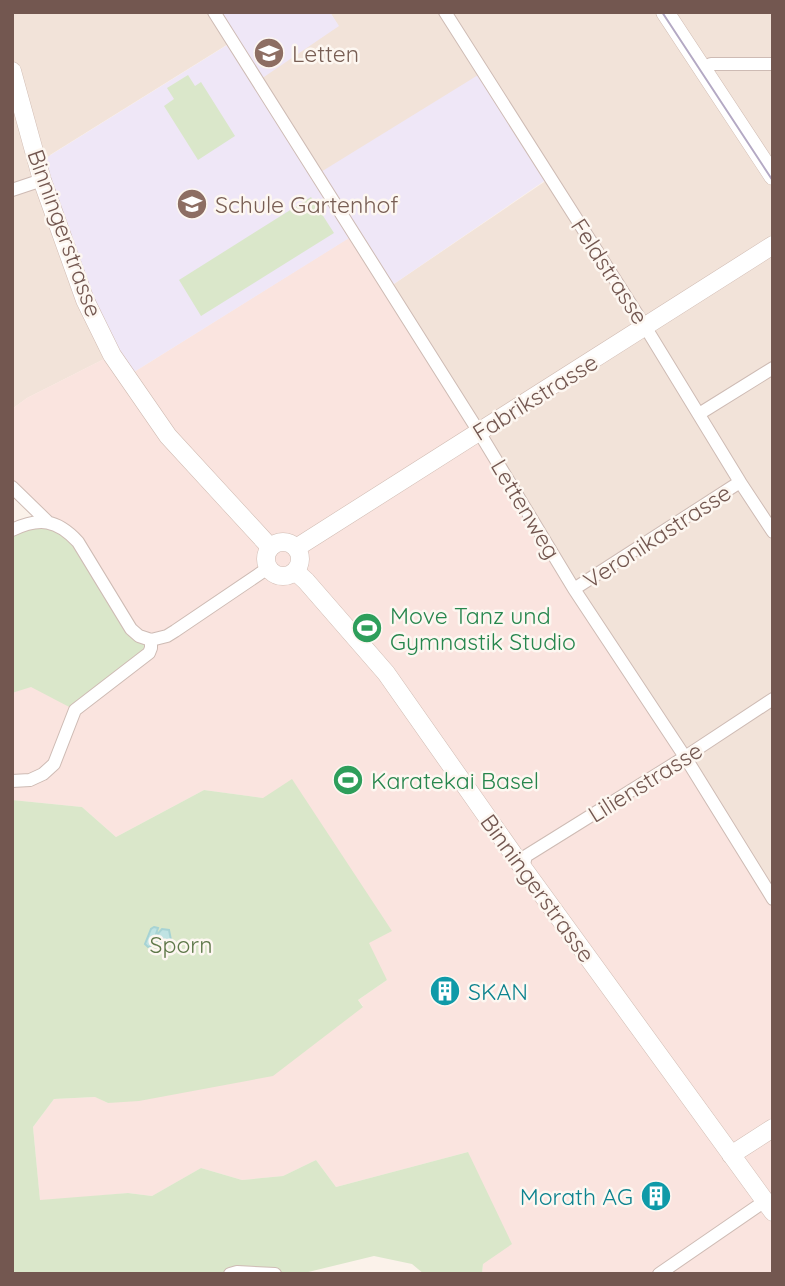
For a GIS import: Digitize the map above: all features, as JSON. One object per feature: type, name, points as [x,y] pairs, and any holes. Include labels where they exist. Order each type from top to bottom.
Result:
[{"type":"street","name":"Lettenweg","points":[[214,12],[479,432],[574,589],[685,757],[773,899]]},
{"type":"street","name":"Feldstrasse","points":[[445,12],[773,532]]},
{"type":"street","points":[[665,12],[773,176]]},
{"type":"street","points":[[773,64],[711,64],[704,67],[714,86],[773,159]]},
{"type":"street","name":"Binningerstrasse","points":[[12,71],[42,180],[85,300],[112,355],[168,436],[270,547]]},
{"type":"street","points":[[12,190],[42,180]]},
{"type":"street","name":"Fabrikstrasse","points":[[296,548],[773,245]]},
{"type":"street","points":[[699,414],[773,368]]},
{"type":"street","name":"Veronikastrasse","points":[[574,589],[740,482]]},
{"type":"street","points":[[12,487],[49,523]]},
{"type":"street","points":[[12,530],[38,522],[67,530],[78,542],[131,629],[139,636],[151,640],[167,636],[268,568]]},
{"type":"street","points":[[286,542],[296,548],[300,557],[295,571],[281,576],[268,568],[266,557],[270,547],[286,542]]},
{"type":"street","name":"Binningerstrasse","points":[[295,571],[386,673],[523,868],[769,1206]]},
{"type":"street","points":[[12,781],[30,780],[44,774],[54,764],[75,710],[149,653],[151,640]]},
{"type":"street","name":"Lilienstrasse","points":[[523,868],[526,856],[773,699]]},
{"type":"street","points":[[731,1155],[773,1128]]},
{"type":"street","points":[[659,1274],[769,1206]]},
{"type":"street","points":[[230,1274],[275,1274]]},
{"type":"shaded area","points":[[12,12],[214,12],[233,41],[50,155],[112,355],[27,398],[12,409]]},
{"type":"shaded area","name":"Schule Gartenhof","points":[[213,12],[330,12],[339,26],[258,81],[316,175],[483,72],[550,177],[388,288],[354,235],[134,372],[112,355],[41,161],[232,42]]},
{"type":"shaded area","points":[[330,12],[773,12],[773,899],[388,288],[550,178],[317,175],[258,80],[338,26]]},
{"type":"shaded area","points":[[355,234],[773,899],[773,1274],[482,1274],[468,1152],[336,1187],[316,1160],[283,1176],[242,1180],[201,1168],[152,1196],[128,1193],[40,1201],[33,1127],[54,1099],[96,1097],[108,1103],[363,1006],[358,1000],[387,980],[263,798],[204,790],[116,837],[82,807],[12,800],[12,693],[31,686],[131,629],[12,487],[12,409],[27,398],[112,355],[134,372]]},
{"type":"green space","points":[[188,75],[195,86],[201,82],[235,136],[198,160],[164,106],[174,99],[167,88]]},
{"type":"green space","points":[[311,197],[334,233],[201,316],[179,280]]},
{"type":"green space","points":[[22,526],[67,530],[131,629],[151,640],[149,653],[75,710],[31,687],[12,693],[12,530]]},
{"type":"green space","name":"Sporn","points":[[292,779],[392,931],[369,943],[387,980],[358,1000],[363,1007],[273,1076],[139,1101],[108,1103],[95,1097],[54,1099],[33,1127],[40,1200],[128,1193],[152,1196],[201,1168],[242,1180],[283,1176],[316,1160],[336,1187],[468,1152],[512,1244],[483,1264],[482,1274],[424,1274],[412,1264],[374,1256],[300,1274],[12,1274],[12,800],[82,807],[116,837],[204,790],[263,798]]},
{"type":"water","points":[[154,927],[158,928],[155,937],[162,929],[169,930],[171,940],[165,949],[157,947],[158,943],[154,939],[152,946],[145,944]]},
{"type":"tram line","points":[[662,12],[773,181]]},
{"type":"place","name":"Letten","points":[[269,53]]},
{"type":"place","name":"Schule Gartenhof","points":[[192,204]]},
{"type":"place","name":"Move Tanz und Gymnastik Studio","points":[[367,628]]},
{"type":"place","name":"Karatekai Basel","points":[[348,780]]},
{"type":"place","name":"SKAN","points":[[445,991]]},
{"type":"place","name":"Morath AG","points":[[656,1196]]}]
